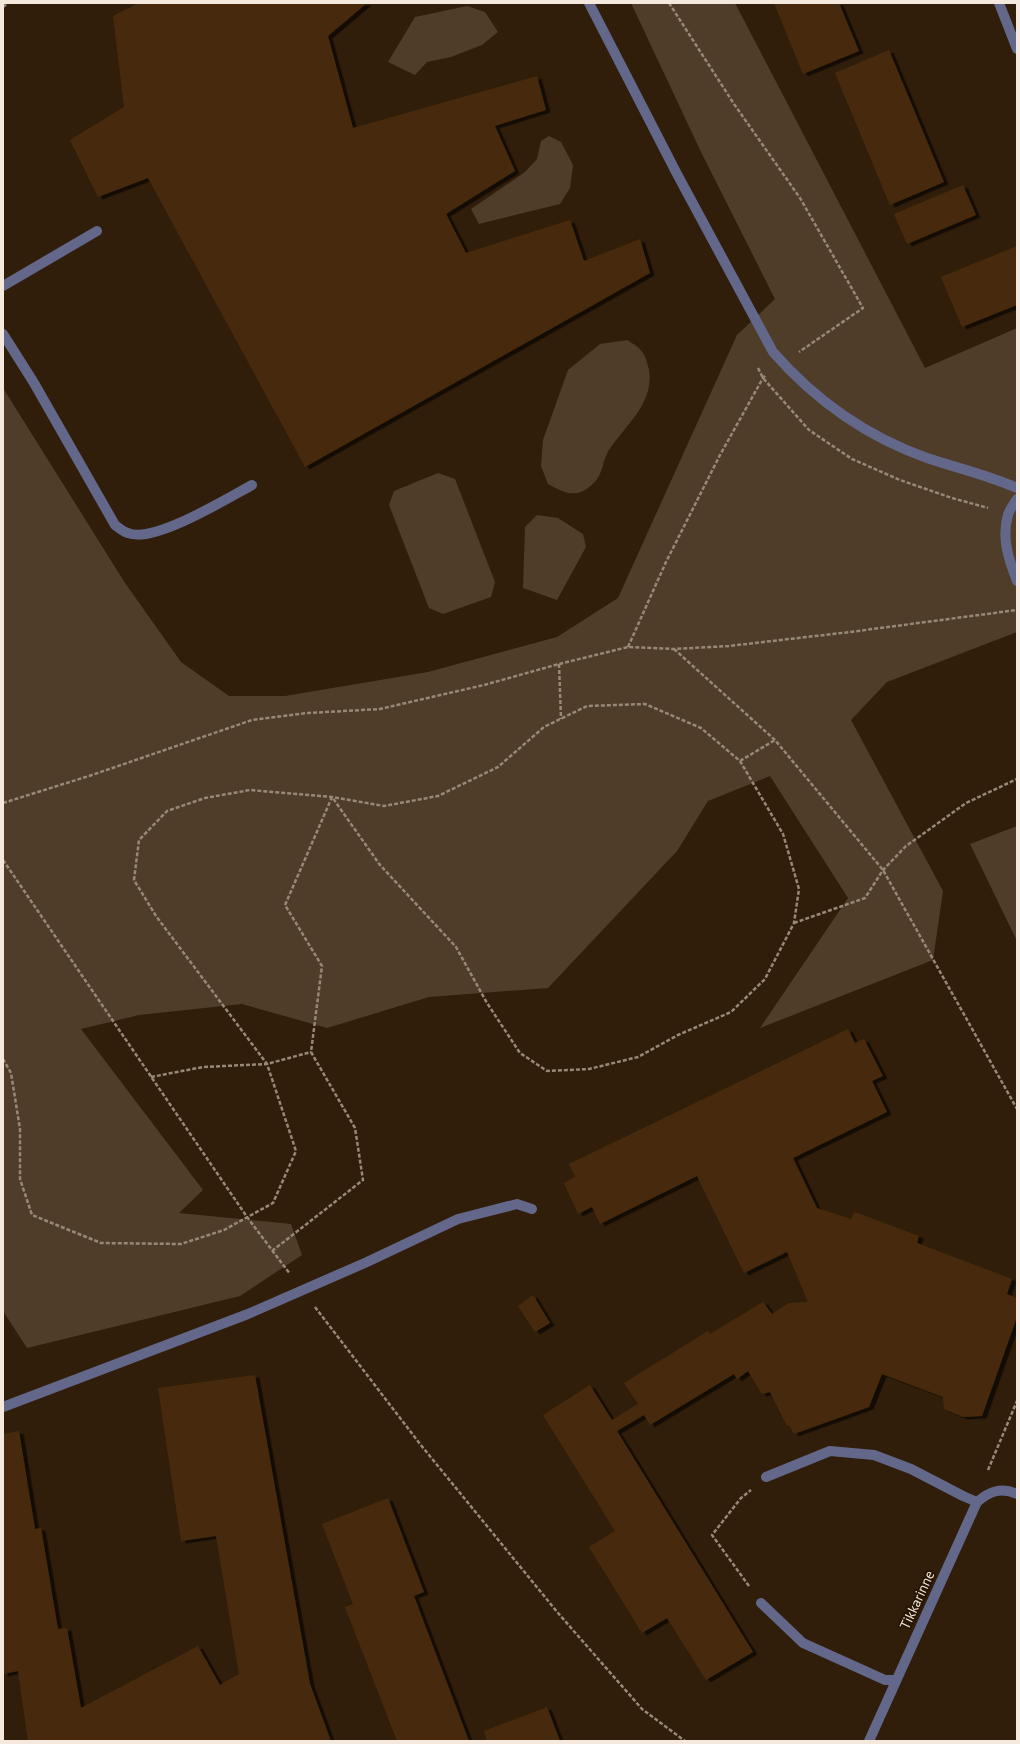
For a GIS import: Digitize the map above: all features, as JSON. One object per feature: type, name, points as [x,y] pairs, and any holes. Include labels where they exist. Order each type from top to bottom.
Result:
[{"type":"street","points":[[589,3],[676,174],[773,352],[791,373],[821,400],[856,424],[888,442],[926,458],[999,480],[1017,488]]},
{"type":"street","points":[[999,3],[1017,49]]},
{"type":"street","points":[[3,286],[97,231]]},
{"type":"street","points":[[3,334],[34,383],[115,525],[129,534],[146,535],[185,521],[252,485]]},
{"type":"street","points":[[1017,499],[1008,514],[1005,532],[1006,546],[1017,581]]},
{"type":"street","points":[[3,1407],[248,1314],[302,1291],[458,1219],[517,1204],[532,1210]]},
{"type":"street","points":[[766,1477],[830,1451],[874,1455],[911,1469],[977,1502],[987,1494],[997,1490],[1013,1492]]},
{"type":"street","name":"Tikkarinne","points":[[869,1741],[977,1502]]},
{"type":"street","points":[[761,1603],[803,1643],[885,1680],[896,1680]]},
{"type":"path","points":[[3,6],[8,3]]},
{"type":"path","points":[[669,3],[734,104],[800,198],[863,308],[783,363]]},
{"type":"path","points":[[628,647],[666,562],[720,455],[763,378]]},
{"type":"path","points":[[3,803],[92,776],[252,720],[380,709],[484,685],[628,647],[674,649],[736,646],[1017,610]]},
{"type":"path","points":[[674,649],[775,740],[883,870],[1017,1108]]},
{"type":"path","points":[[559,664],[561,719]]},
{"type":"path","points":[[3,1059],[11,1073],[20,1129],[20,1179],[32,1215],[102,1243],[181,1244],[224,1230],[273,1203],[296,1151],[267,1064],[156,916],[134,880],[139,840],[167,811],[204,798],[250,790],[332,797],[384,806],[438,796],[498,767],[544,727],[587,706],[645,704],[701,728],[740,761],[783,834],[799,889],[794,923],[765,979],[731,1012],[678,1035],[638,1057],[589,1069],[547,1071],[520,1053],[487,1003],[456,947],[380,865],[332,797]]},
{"type":"path","points":[[740,761],[775,740]]},
{"type":"path","points":[[794,923],[865,898],[883,870],[906,846],[966,803],[1017,779]]},
{"type":"path","points":[[272,1251],[363,1180],[354,1128],[312,1052],[322,966],[285,905],[332,797]]},
{"type":"path","points":[[3,860],[246,1218],[420,1444],[558,1613],[642,1710],[685,1741]]},
{"type":"path","points":[[151,1078],[203,1067],[267,1064],[312,1052]]},
{"type":"path","points":[[990,1469],[1017,1401]]},
{"type":"path","points":[[761,1603],[712,1535],[741,1498],[766,1477]]},
{"type":"shaded area","points":[[631,3],[735,3],[925,368],[1017,328],[1017,632],[887,682],[851,720],[943,891],[933,960],[760,1028],[848,898],[770,776],[708,801],[677,851],[548,988],[429,997],[327,1028],[242,1004],[139,1015],[81,1029],[203,1190],[179,1213],[291,1224],[302,1255],[240,1296],[27,1348],[3,1311],[3,388],[125,583],[181,662],[229,696],[285,696],[428,672],[557,637],[618,598],[737,335],[775,299],[701,152]]},
{"type":"shaded area","points":[[467,6],[485,12],[498,32],[482,45],[451,57],[427,62],[415,75],[388,62],[415,17]]},
{"type":"shaded area","points":[[549,136],[561,142],[573,165],[570,188],[560,204],[479,224],[471,209],[525,172],[537,159],[541,141]]},
{"type":"shaded area","points":[[627,340],[642,352],[648,364],[650,382],[644,402],[632,421],[607,453],[600,474],[592,485],[585,490],[575,493],[557,489],[548,484],[541,466],[543,440],[568,370],[600,344]]},
{"type":"shaded area","points":[[438,473],[455,479],[495,582],[491,597],[443,614],[429,608],[389,505],[394,491]]},
{"type":"shaded area","points":[[537,515],[558,518],[583,534],[586,547],[557,600],[523,588],[525,527]]},
{"type":"shaded area","points":[[1017,826],[1017,941],[970,844]]},
{"type":"building","points":[[139,3],[367,3],[328,36],[353,128],[537,76],[546,110],[495,126],[515,171],[446,214],[466,253],[570,220],[584,261],[640,239],[650,273],[305,467],[148,178],[98,197],[70,140],[124,107],[113,16]]},
{"type":"building","points":[[774,3],[839,3],[859,51],[803,74]]},
{"type":"building","points":[[889,50],[944,182],[890,205],[835,73]]},
{"type":"building","points":[[963,185],[976,215],[907,244],[894,214]]},
{"type":"building","points":[[1017,246],[1017,305],[962,327],[941,277]]},
{"type":"building","points":[[848,1029],[855,1043],[864,1039],[883,1076],[872,1081],[887,1112],[793,1158],[817,1208],[851,1219],[855,1212],[919,1236],[917,1243],[1012,1279],[1007,1294],[1017,1298],[1017,1317],[982,1416],[963,1417],[944,1409],[943,1397],[882,1374],[869,1407],[794,1434],[789,1425],[787,1426],[770,1392],[762,1394],[748,1371],[737,1379],[734,1374],[650,1425],[644,1415],[617,1431],[753,1652],[706,1680],[667,1618],[642,1633],[589,1547],[615,1531],[543,1415],[590,1385],[612,1420],[638,1404],[624,1383],[708,1331],[710,1334],[763,1302],[772,1314],[789,1303],[808,1302],[787,1252],[744,1273],[697,1176],[600,1224],[592,1207],[578,1214],[564,1183],[575,1177],[569,1164]]},
{"type":"building","points":[[533,1295],[550,1323],[535,1332],[518,1306]]},
{"type":"building","points":[[255,1375],[310,1684],[331,1741],[28,1741],[18,1671],[3,1674],[3,1434],[19,1431],[35,1529],[41,1528],[58,1629],[67,1628],[81,1708],[198,1646],[220,1685],[239,1674],[216,1536],[181,1541],[158,1388]]},
{"type":"building","points":[[388,1498],[424,1592],[414,1596],[469,1741],[397,1741],[345,1607],[353,1604],[322,1524]]},
{"type":"building","points":[[547,1707],[560,1741],[487,1741],[484,1731]]}]
